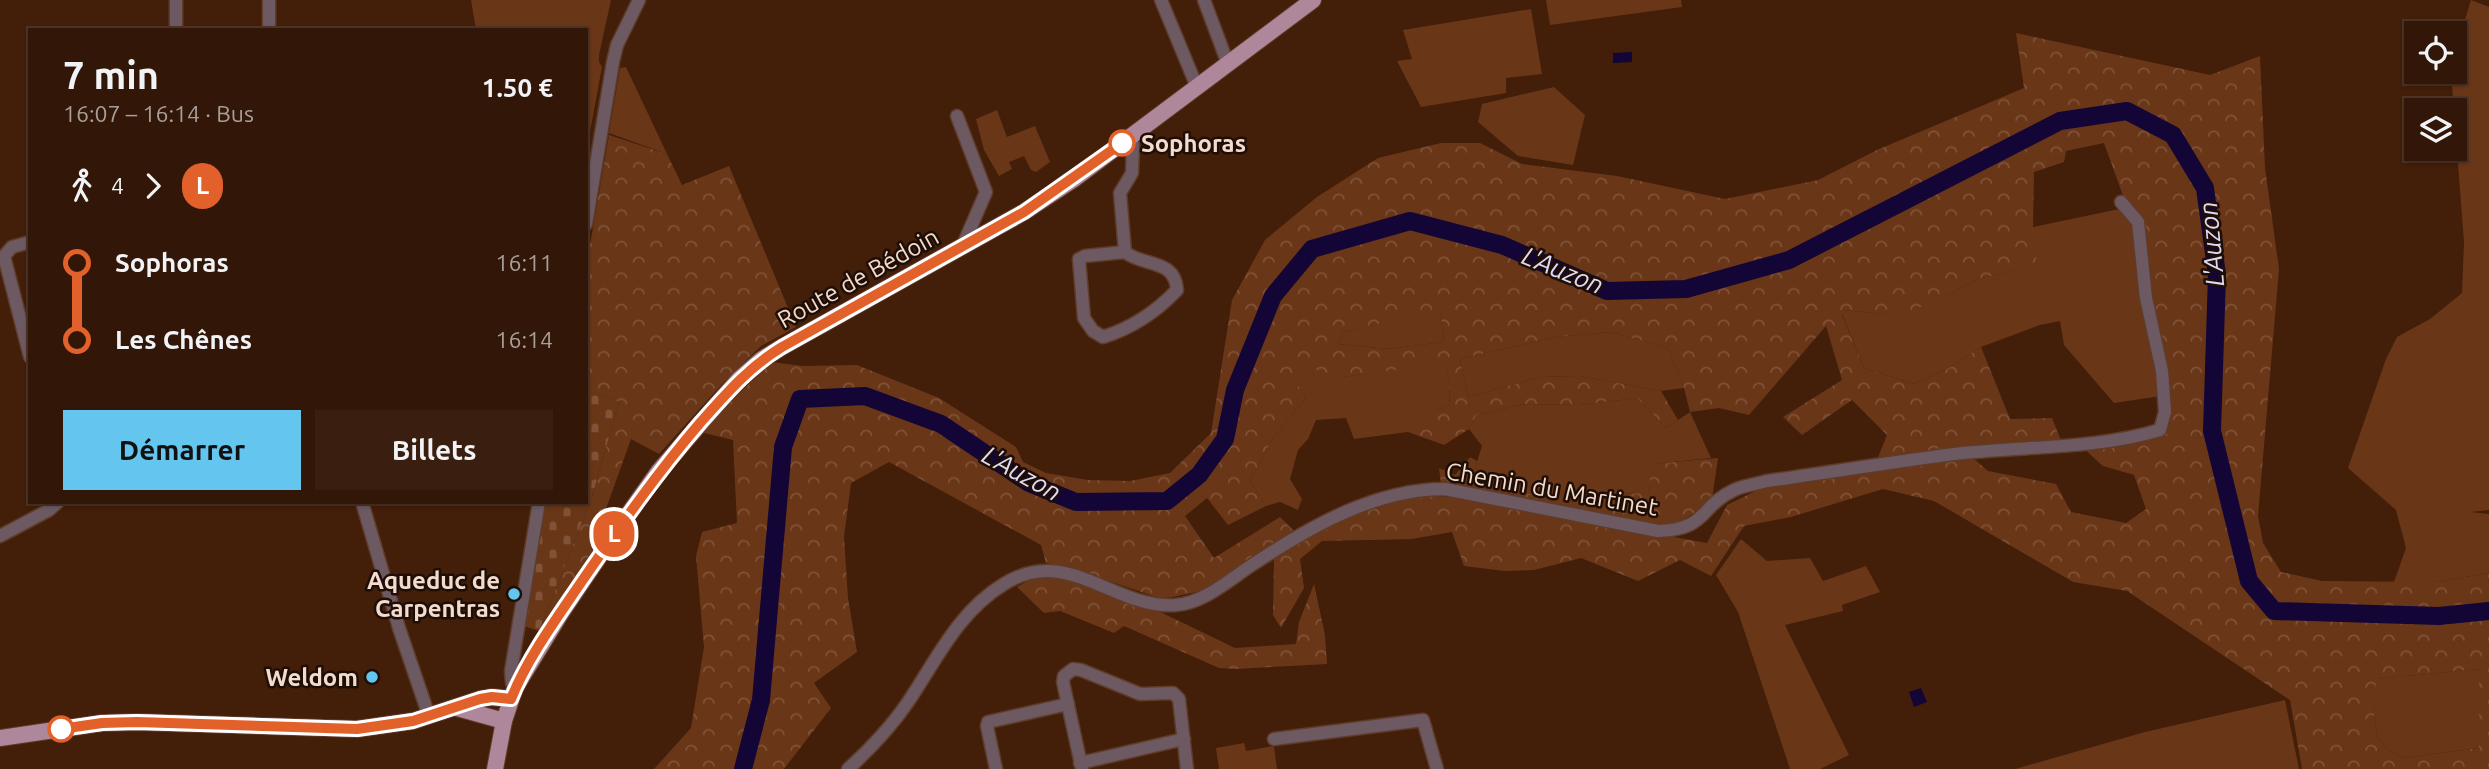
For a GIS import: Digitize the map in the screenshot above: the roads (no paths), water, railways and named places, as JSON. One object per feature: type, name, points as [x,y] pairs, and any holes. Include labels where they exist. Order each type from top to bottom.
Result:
[{"type":"main road","name":"Route de Bédoin","points":[[495,769],[504,722],[513,694],[561,613],[659,471],[738,379],[782,347],[1024,212],[1129,138],[1313,0]]},
{"type":"main road","points":[[0,738],[102,723],[137,722],[333,730],[393,724],[457,708],[480,699],[513,694]]},
{"type":"main road","points":[[457,708],[504,722]]},
{"type":"street","points":[[176,0],[176,28]]},
{"type":"street","points":[[269,0],[269,28]]},
{"type":"street","points":[[588,200],[591,164],[617,45],[639,0]]},
{"type":"street","points":[[1161,0],[1197,87]]},
{"type":"street","points":[[1205,0],[1228,64]]},
{"type":"street","points":[[957,116],[986,192],[963,245]]},
{"type":"street","points":[[1125,252],[1079,259],[1084,318],[1093,331],[1103,337],[1123,331],[1162,307],[1177,290],[1176,279],[1168,269],[1131,257],[1125,252],[1120,193],[1130,177],[1133,145],[1129,138]]},
{"type":"street","points":[[1114,149],[1132,164]]},
{"type":"street","name":"Chemin du Martinet","points":[[848,769],[882,735],[906,704],[969,610],[1007,582],[1028,573],[1044,570],[1063,572],[1141,600],[1175,605],[1196,601],[1298,535],[1325,521],[1397,494],[1445,489],[1658,531],[1679,530],[1698,522],[1721,498],[1736,489],[1767,481],[1965,453],[2047,448],[2133,438],[2160,430],[2165,412],[2162,371],[2146,298],[2138,222],[2121,202]]},
{"type":"street","points":[[28,243],[12,247],[4,256],[28,349]]},
{"type":"street","points":[[0,536],[56,504]]},
{"type":"street","points":[[363,504],[399,628],[429,716]]},
{"type":"street","points":[[513,694],[511,671],[539,504]]},
{"type":"street","points":[[1184,740],[1081,766],[1064,676],[1073,669],[1081,670],[1145,695],[1173,693],[1179,699],[1184,740],[1187,769]]},
{"type":"street","points":[[996,769],[988,722],[1068,704]]},
{"type":"street","points":[[1274,739],[1423,720],[1437,769]]},
{"type":"waterway","name":"L'Auzon","points":[[743,769],[761,700],[783,447],[800,399],[865,396],[941,424],[1029,483],[1076,502],[1167,501],[1199,475],[1225,439],[1235,390],[1273,296],[1312,249],[1410,221],[1502,245],[1607,291],[1686,289],[1789,260],[2060,121],[2127,111],[2173,135],[2205,188],[2217,275],[2212,431],[2249,581],[2274,611],[2439,616],[2489,611]]},
{"type":"place","name":"Sophoras","points":[[1122,143]]},
{"type":"place","name":"Aqueduc de Carpentras","points":[[514,594]]},
{"type":"place","name":"Weldom","points":[[372,677]]}]
